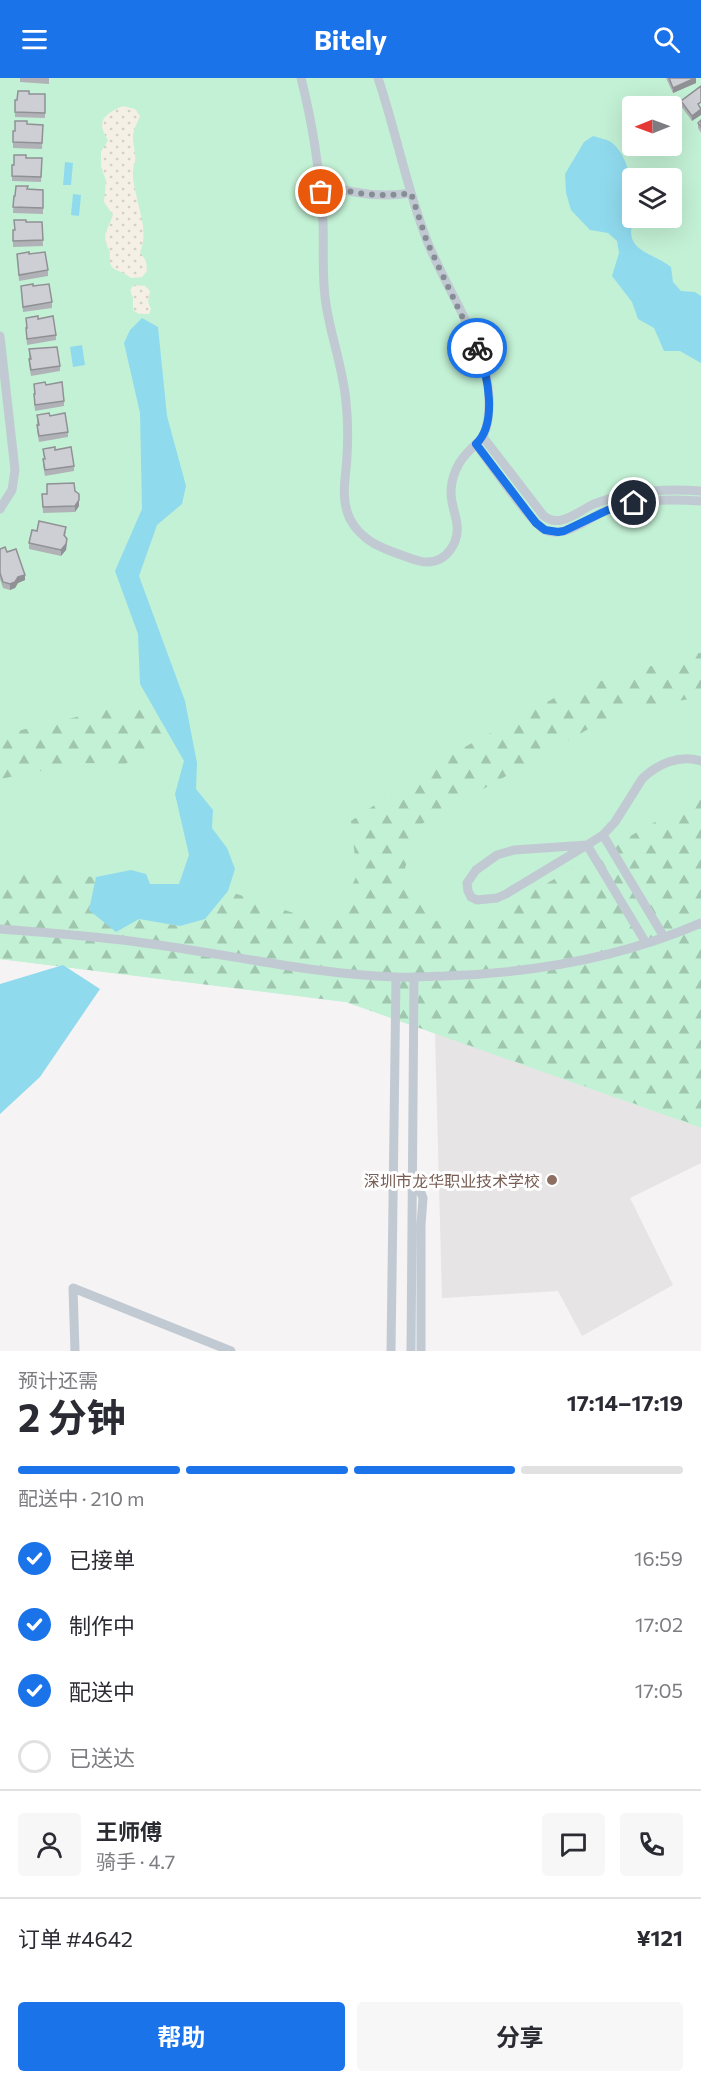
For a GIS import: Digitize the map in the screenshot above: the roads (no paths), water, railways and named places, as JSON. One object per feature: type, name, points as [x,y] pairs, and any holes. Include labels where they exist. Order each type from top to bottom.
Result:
[{"type":"street","points":[[301,78],[314,139],[319,182],[323,221],[325,300],[347,403],[348,439],[344,497],[346,508],[355,528],[371,543],[426,562],[437,560],[453,547],[458,528],[452,505],[453,478],[458,465],[483,437],[489,402],[484,367],[427,242],[378,78]]},
{"type":"street","points":[[319,182],[365,195],[385,196],[411,193]]},
{"type":"street","points":[[0,336],[15,470],[12,490],[0,509]]},
{"type":"street","points":[[483,437],[543,515],[553,521],[561,521],[591,506],[632,493],[661,489],[701,491]]},
{"type":"street","points":[[476,444],[536,523],[551,532],[564,531],[601,513],[634,503],[662,500],[701,501]]},
{"type":"street","points":[[587,844],[514,850],[497,855],[476,870],[468,883],[468,891],[471,897],[477,900],[497,898],[603,835],[615,822],[648,773],[669,761],[687,759],[701,761]]},
{"type":"street","points":[[603,835],[664,937]]},
{"type":"street","points":[[587,844],[646,944]]},
{"type":"street","points":[[0,929],[144,943],[335,972],[414,977],[509,972],[555,966],[601,957],[646,944],[701,923]]},
{"type":"street","points":[[391,1351],[396,977]]},
{"type":"street","points":[[411,1351],[414,977]]},
{"type":"street","points":[[412,1167],[423,1198],[421,1351]]},
{"type":"street","points":[[75,1351],[73,1288],[231,1351]]},
{"type":"water","points":[[593,136],[611,142],[618,149],[627,168],[622,168],[622,228],[631,228],[632,237],[640,249],[671,267],[673,282],[681,291],[695,292],[701,296],[701,363],[680,351],[664,351],[654,328],[638,319],[632,302],[612,276],[619,253],[617,241],[608,233],[590,230],[571,210],[566,193],[565,174],[584,142]]},
{"type":"water","points":[[65,162],[73,163],[71,185],[63,185]]},
{"type":"water","points":[[73,194],[81,195],[79,216],[71,215]]},
{"type":"water","points":[[142,318],[158,327],[167,416],[186,486],[182,504],[157,525],[139,576],[185,701],[197,763],[196,789],[213,810],[212,828],[227,848],[235,869],[228,891],[205,919],[180,926],[139,919],[116,932],[89,910],[96,877],[131,870],[146,874],[150,884],[179,884],[189,855],[175,794],[184,761],[140,684],[138,634],[115,571],[142,509],[140,413],[124,343],[130,330]]},
{"type":"water","points":[[82,345],[85,365],[73,367],[70,347]]},
{"type":"water","points":[[63,965],[100,989],[40,1077],[0,1114],[0,984]]},
{"type":"place","name":"深圳市龙华职业技术学校","points":[[552,1180]]}]
